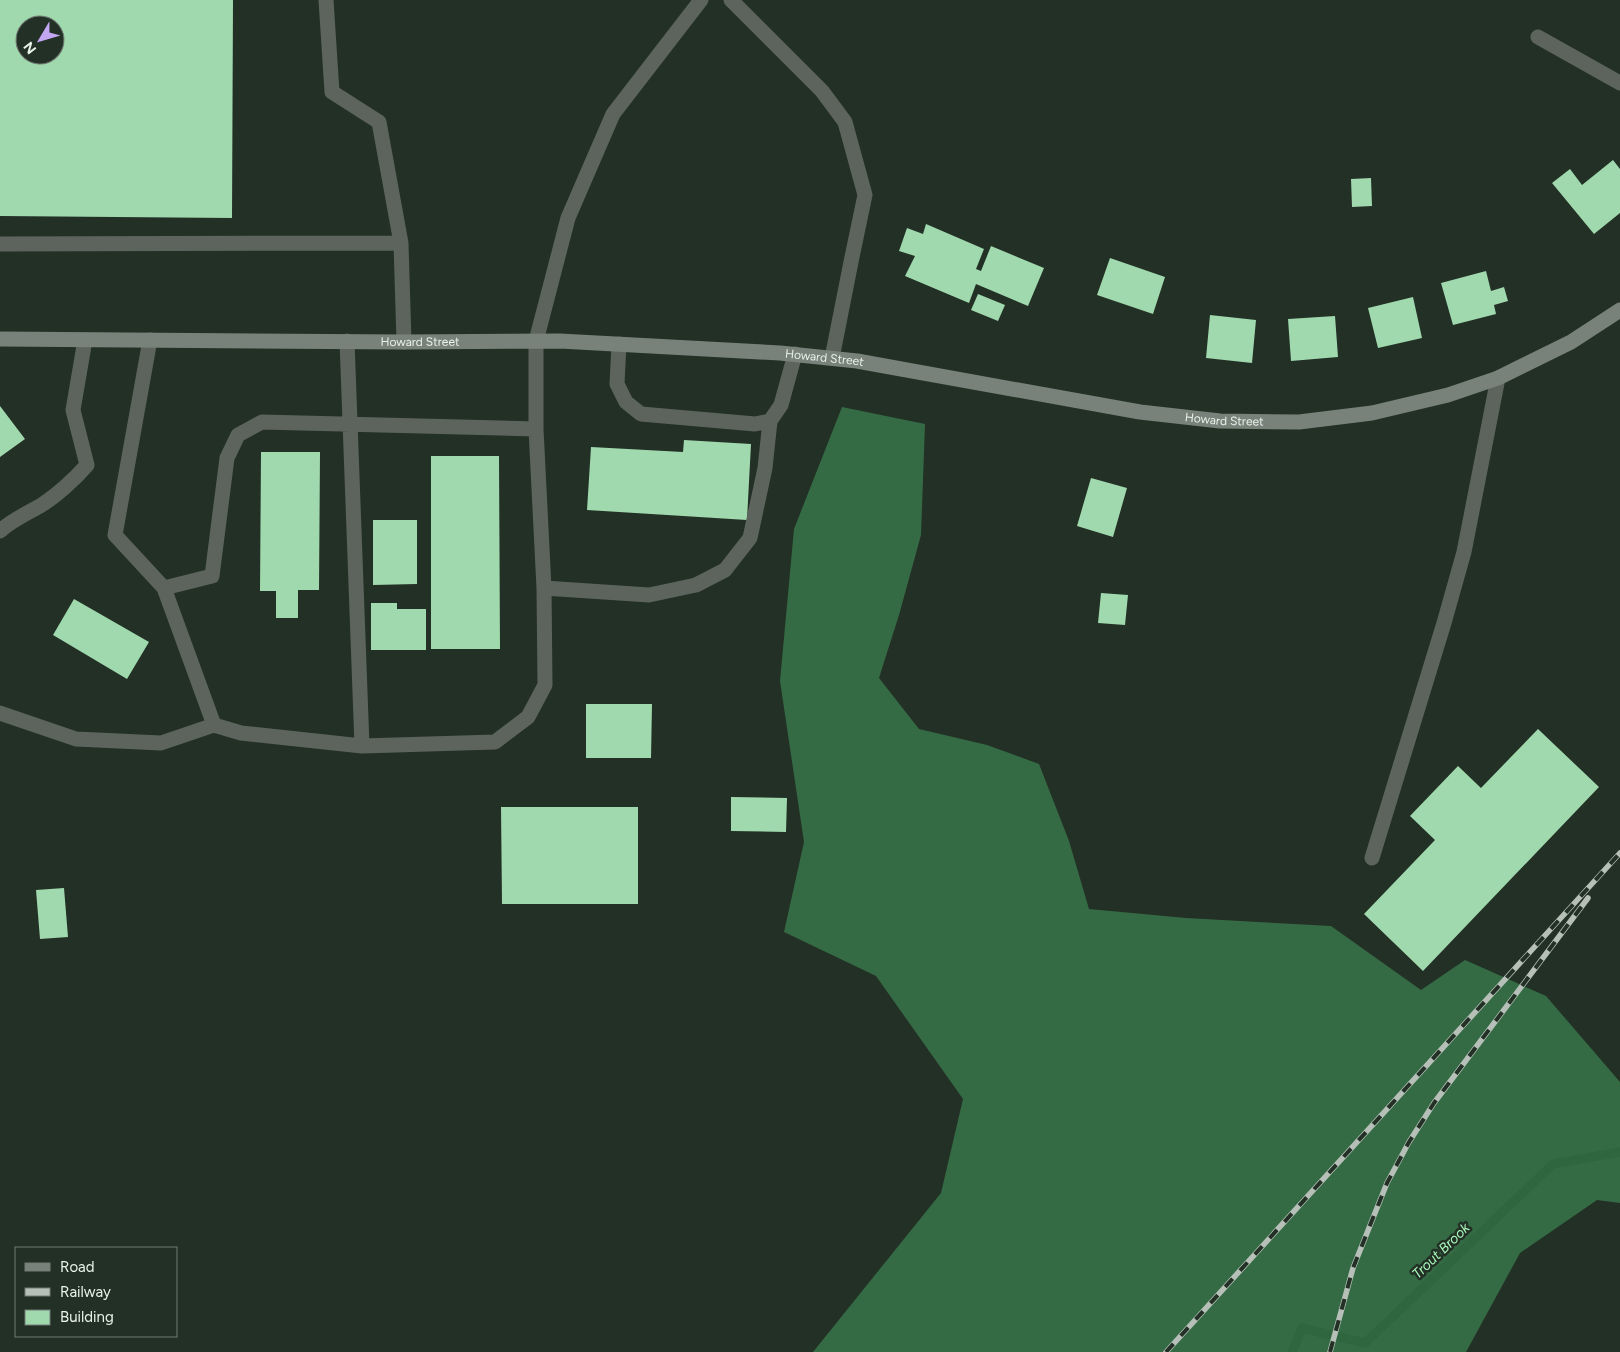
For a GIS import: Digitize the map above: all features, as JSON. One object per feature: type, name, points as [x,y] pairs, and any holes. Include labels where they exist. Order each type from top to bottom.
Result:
[{"type":"main road","name":"Howard Street","points":[[0,339],[536,342],[619,344],[795,354],[857,361],[1140,412],[1220,420],[1299,422],[1372,414],[1448,395],[1498,378],[1571,342],[1620,310]]},
{"type":"street","points":[[326,0],[332,92],[379,122],[401,243],[404,342]]},
{"type":"street","points":[[0,713],[76,739],[161,743],[214,725],[241,733],[362,746],[495,742],[528,717],[545,685],[544,588],[536,430],[536,342],[568,218],[613,114],[700,0]]},
{"type":"street","points":[[731,0],[822,91],[845,122],[866,195],[832,358]]},
{"type":"street","points":[[1538,36],[1620,83]]},
{"type":"street","points":[[0,244],[401,243]]},
{"type":"street","points":[[0,531],[7,524],[42,505],[78,476],[87,464],[74,410],[85,340]]},
{"type":"street","points":[[150,340],[115,535],[164,588],[214,725]]},
{"type":"street","points":[[348,342],[362,746]]},
{"type":"street","points":[[619,344],[617,384],[626,402],[641,414],[755,424],[770,421]]},
{"type":"street","points":[[544,588],[649,595],[696,584],[725,570],[750,538],[764,468],[770,421],[781,406],[795,354]]},
{"type":"street","points":[[1372,858],[1444,624],[1464,552],[1498,378]]},
{"type":"street","points":[[164,588],[212,576],[227,458],[238,435],[262,422],[536,430]]},
{"type":"green space","points":[[842,407],[925,424],[921,535],[879,678],[919,729],[987,745],[1039,764],[1069,841],[1089,909],[1186,918],[1331,926],[1421,990],[1465,960],[1546,996],[1620,1082],[1620,1203],[1597,1200],[1520,1253],[1466,1352],[813,1352],[941,1193],[963,1099],[876,976],[784,932],[804,842],[780,681],[794,529]]},
{"type":"building","points":[[0,0],[233,0],[232,218],[0,216]]},
{"type":"building","points":[[1613,160],[1620,169],[1620,213],[1594,234],[1552,183],[1570,169],[1582,185]]},
{"type":"building","points":[[1371,178],[1372,206],[1352,207],[1351,179]]},
{"type":"building","points":[[926,224],[984,249],[976,269],[981,271],[991,246],[1044,268],[1028,306],[976,284],[969,303],[905,276],[915,256],[899,251],[907,228],[923,234]]},
{"type":"building","points":[[1110,258],[1165,277],[1153,314],[1097,295]]},
{"type":"building","points":[[1486,271],[1491,291],[1504,287],[1508,301],[1494,305],[1496,314],[1453,325],[1441,283]]},
{"type":"building","points":[[978,294],[1005,305],[998,321],[971,310]]},
{"type":"building","points":[[1413,297],[1422,338],[1378,348],[1368,308]]},
{"type":"building","points":[[1210,315],[1256,320],[1252,363],[1206,358]]},
{"type":"building","points":[[1335,316],[1338,357],[1291,361],[1288,319]]},
{"type":"building","points":[[0,406],[25,439],[0,457]]},
{"type":"building","points":[[684,440],[751,444],[747,520],[587,510],[591,447],[683,452]]},
{"type":"building","points":[[261,452],[320,452],[319,590],[298,590],[298,618],[276,618],[276,591],[260,591]]},
{"type":"building","points":[[431,456],[499,456],[500,649],[431,649]]},
{"type":"building","points":[[1091,478],[1127,488],[1113,537],[1077,526]]},
{"type":"building","points":[[373,520],[417,520],[417,584],[373,585]]},
{"type":"building","points":[[1101,593],[1128,595],[1125,625],[1098,623]]},
{"type":"building","points":[[74,599],[149,642],[127,679],[53,635]]},
{"type":"building","points":[[371,603],[397,603],[397,609],[426,609],[426,650],[371,650]]},
{"type":"building","points":[[586,704],[652,704],[651,758],[586,758]]},
{"type":"building","points":[[1538,729],[1599,787],[1423,971],[1364,914],[1435,840],[1410,816],[1458,766],[1481,788]]},
{"type":"building","points":[[731,797],[787,798],[786,832],[731,831]]},
{"type":"building","points":[[501,807],[638,807],[638,904],[502,904]]},
{"type":"building","points":[[64,888],[68,937],[40,939],[36,890]]},
{"type":"waterway","name":"Trout Brook","points":[[1292,1352],[1302,1328],[1365,1343],[1553,1164],[1620,1152]]},
{"type":"railway","points":[[1166,1352],[1620,853]]},
{"type":"railway","points":[[1330,1352],[1353,1268],[1387,1183],[1409,1142],[1434,1103],[1588,898]]}]
